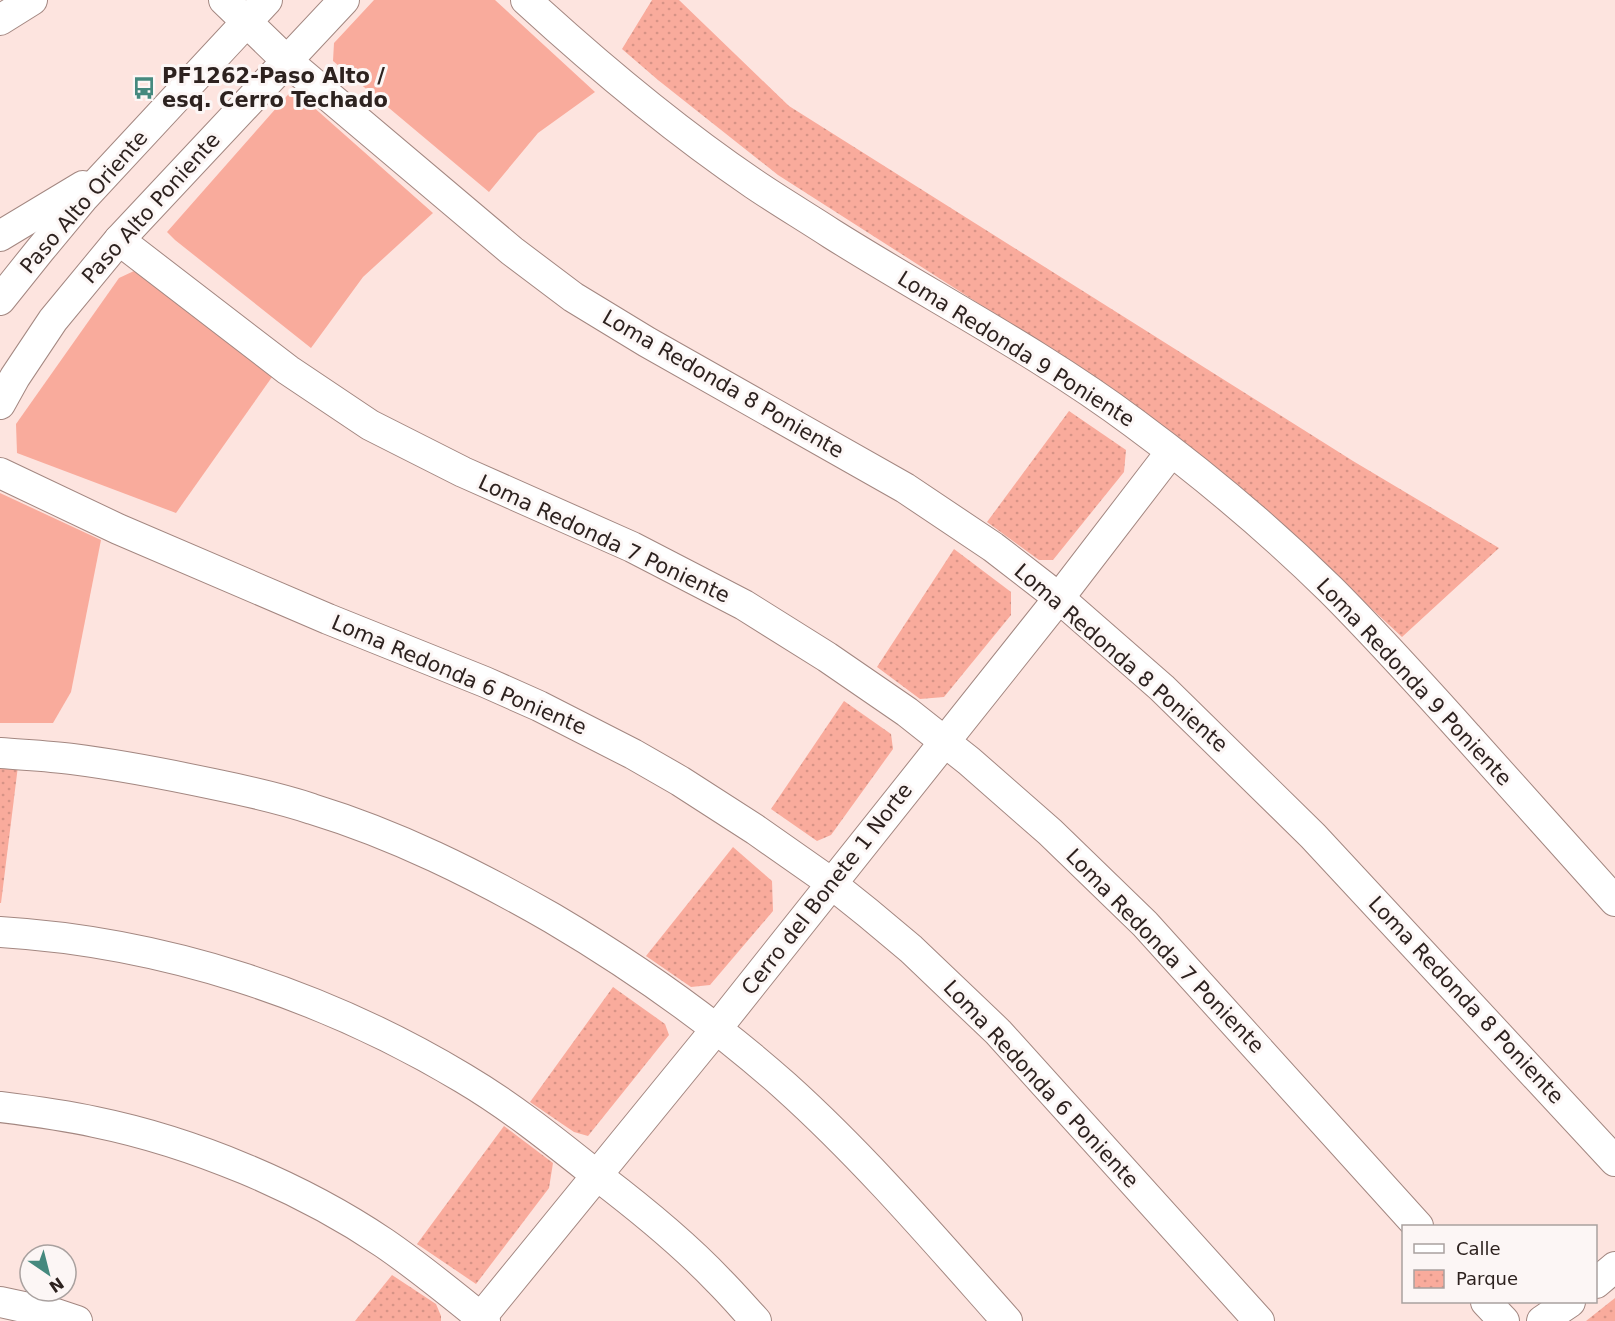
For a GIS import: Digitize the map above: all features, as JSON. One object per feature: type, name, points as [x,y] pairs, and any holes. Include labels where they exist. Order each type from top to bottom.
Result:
[{"type":"street","points":[[0,20],[32,0]]},
{"type":"street","name":"Loma Redonda 8 Poniente","points":[[224,0],[287,61],[512,251],[573,297],[646,342],[905,488],[993,548],[1059,598],[1162,688],[1313,836],[1615,1161]]},
{"type":"street","name":"Paso Alto Oriente","points":[[0,300],[108,170],[267,0]]},
{"type":"street","name":"Paso Alto Poniente","points":[[0,404],[53,320],[120,240],[345,0]]},
{"type":"street","name":"Loma Redonda 9 Poniente","points":[[526,0],[643,101],[754,184],[835,236],[1087,388],[1171,452],[1274,537],[1376,635],[1615,901]]},
{"type":"street","points":[[0,236],[108,170]]},
{"type":"street","name":"Loma Redonda 7 Poniente","points":[[120,240],[288,370],[370,425],[464,472],[632,547],[744,605],[868,684],[944,741],[1050,832],[1145,924],[1416,1225]]},
{"type":"street","name":"Cerro del Bonete 1 Norte","points":[[481,1320],[1059,598],[1171,452]]},
{"type":"street","name":"Loma Redonda 6 Poniente","points":[[0,473],[118,529],[328,619],[485,681],[539,706],[633,754],[756,830],[831,884],[911,949],[998,1032],[1259,1321]]},
{"type":"street","points":[[0,753],[69,759],[154,771],[247,791],[310,808],[371,829],[471,874],[539,911],[634,970],[717,1028],[784,1086],[875,1173],[1007,1321]]},
{"type":"street","points":[[0,932],[93,942],[159,955],[223,972],[347,1017],[406,1046],[464,1078],[520,1115],[597,1175],[650,1217],[719,1280],[756,1321]]},
{"type":"street","points":[[0,1107],[87,1120],[157,1138],[216,1158],[273,1182],[329,1210],[382,1242],[433,1278],[481,1320]]},
{"type":"street","points":[[1597,1282],[1615,1267]]},
{"type":"street","points":[[0,1302],[56,1314],[76,1321]]},
{"type":"street","points":[[1487,1303],[1504,1321]]},
{"type":"street","points":[[1542,1321],[1568,1303]]},
{"type":"green space","points":[[374,0],[495,0],[595,92],[538,133],[489,192],[333,61],[334,43]]},
{"type":"green space","points":[[652,0],[679,0],[789,106],[1353,461],[1499,548],[1402,637],[1304,546],[1092,376],[778,175],[658,80],[622,49]]},
{"type":"green space","points":[[293,89],[433,213],[363,277],[311,348],[167,232]]},
{"type":"green space","points":[[134,271],[272,377],[176,513],[17,453],[16,424],[119,278]]},
{"type":"green space","points":[[1069,411],[1126,450],[1124,472],[1053,560],[1039,560],[987,522]]},
{"type":"green space","points":[[0,493],[101,540],[71,692],[53,723],[0,723]]},
{"type":"green space","points":[[954,549],[1011,592],[1011,615],[944,697],[920,699],[877,667]]},
{"type":"green space","points":[[844,701],[891,734],[893,749],[831,835],[817,841],[771,809]]},
{"type":"green space","points":[[0,765],[18,766],[1,903],[0,903]]},
{"type":"green space","points":[[733,847],[772,881],[773,911],[710,985],[691,987],[646,956]]},
{"type":"green space","points":[[613,987],[665,1024],[669,1035],[588,1136],[574,1132],[530,1102]]},
{"type":"green space","points":[[504,1126],[553,1163],[549,1188],[476,1284],[417,1244]]},
{"type":"green space","points":[[392,1275],[436,1304],[441,1321],[355,1321]]},
{"type":"green space","points":[[1615,1298],[1615,1321],[1586,1321]]},
{"type":"place","name":"PF1262-Paso Alto / esq. Cerro Techado","points":[[144,88]]}]
